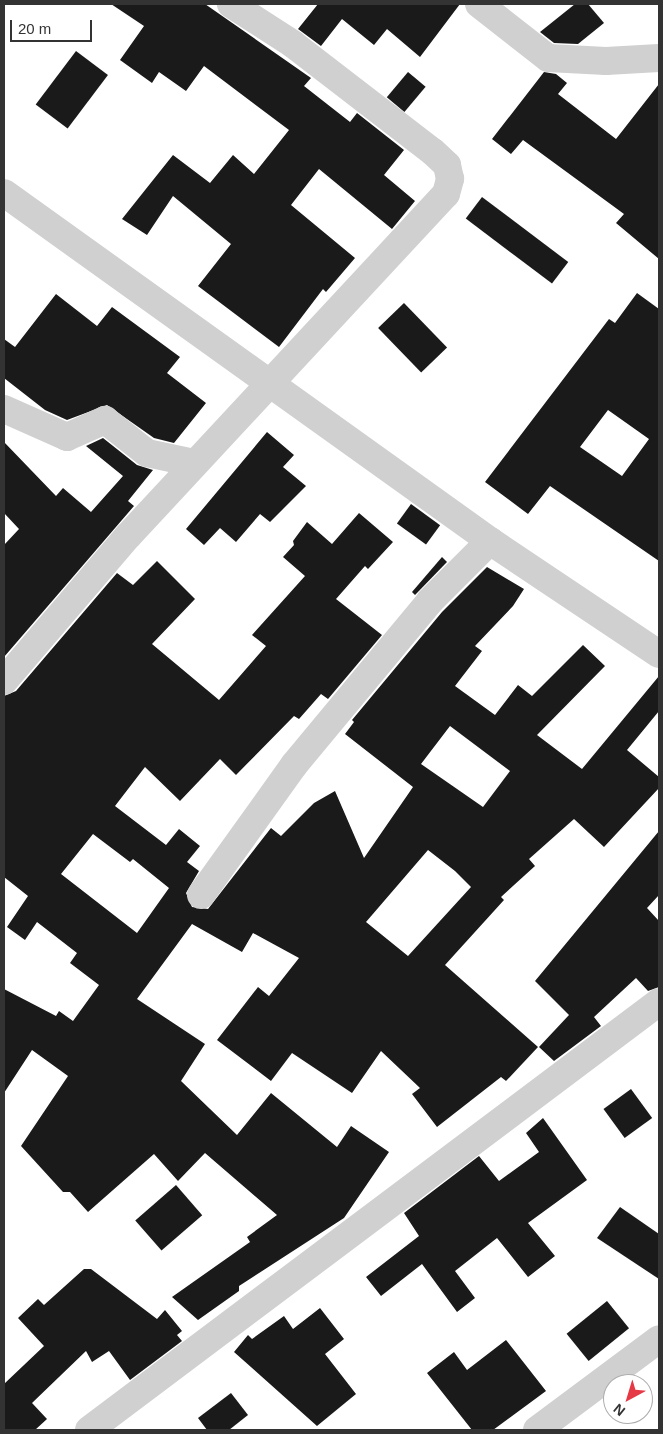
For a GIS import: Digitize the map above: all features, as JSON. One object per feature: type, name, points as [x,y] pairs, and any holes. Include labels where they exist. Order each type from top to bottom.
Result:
[{"type":"street","points":[[4,681],[194,463],[446,194],[450,179],[447,165],[433,152],[293,44],[231,4]]},
{"type":"street","points":[[480,4],[548,58],[606,62],[659,58]]},
{"type":"street","points":[[4,193],[490,540],[659,654]]},
{"type":"street","points":[[4,409],[67,437],[105,420],[146,453],[194,463]]},
{"type":"street","points":[[201,895],[294,765],[430,601],[490,540]]},
{"type":"street","points":[[89,1430],[659,1002]]},
{"type":"street","points":[[537,1430],[659,1339]]},
{"type":"building","points":[[111,4],[205,4],[311,78],[304,86],[350,122],[357,113],[404,150],[384,175],[415,201],[392,229],[319,169],[291,205],[355,258],[326,292],[323,289],[279,347],[198,286],[231,244],[173,196],[147,235],[122,219],[173,155],[210,183],[233,155],[254,174],[289,130],[204,66],[186,91],[159,72],[152,83],[120,60],[144,26]]},
{"type":"building","points":[[318,4],[460,4],[420,57],[387,29],[374,45],[342,19],[321,46],[298,29]]},
{"type":"building","points":[[575,4],[588,4],[604,23],[578,44],[554,43],[540,32]]},
{"type":"building","points":[[76,51],[108,75],[68,129],[36,105]]},
{"type":"building","points":[[408,72],[426,87],[404,112],[387,97]]},
{"type":"building","points":[[544,72],[556,74],[567,83],[558,94],[616,139],[659,84],[659,259],[616,223],[624,214],[523,140],[511,154],[492,139]]},
{"type":"building","points":[[482,197],[568,262],[552,284],[466,219]]},
{"type":"building","points":[[637,293],[659,309],[659,561],[550,486],[528,514],[485,482],[609,319],[615,323]],"holes":[[[608,410],[649,439],[622,476],[580,447]]]},
{"type":"building","points":[[56,294],[97,326],[112,307],[180,357],[167,373],[206,403],[174,443],[154,438],[107,405],[67,420],[45,410],[4,378],[4,339],[15,347]]},
{"type":"building","points":[[404,303],[447,348],[421,373],[378,328]]},
{"type":"building","points":[[267,432],[294,455],[283,467],[306,486],[270,522],[260,514],[236,542],[220,528],[204,545],[186,529]]},
{"type":"building","points":[[103,438],[137,465],[153,470],[128,501],[134,506],[4,657],[4,545],[19,529],[4,513],[4,442],[56,496],[63,488],[91,512],[123,476],[86,446]]},
{"type":"building","points":[[411,504],[440,525],[426,545],[397,523]]},
{"type":"building","points":[[359,513],[393,542],[368,569],[365,566],[336,599],[382,635],[328,699],[321,694],[299,719],[294,716],[236,775],[220,759],[180,801],[145,767],[115,806],[166,845],[179,829],[200,846],[187,862],[199,871],[186,893],[192,907],[208,909],[271,828],[281,836],[314,803],[335,791],[364,858],[413,787],[345,734],[354,722],[352,720],[442,612],[487,567],[524,589],[513,606],[475,646],[482,651],[455,686],[495,715],[518,685],[532,696],[583,645],[605,666],[537,735],[582,769],[659,676],[659,711],[627,750],[659,777],[659,788],[604,847],[574,819],[529,859],[535,866],[501,897],[504,900],[445,965],[538,1047],[506,1081],[501,1077],[437,1127],[412,1094],[420,1088],[381,1051],[352,1093],[292,1053],[271,1081],[217,1040],[258,987],[269,996],[299,958],[253,933],[242,952],[192,924],[137,999],[205,1044],[181,1081],[237,1135],[271,1093],[337,1147],[351,1126],[389,1152],[344,1218],[239,1286],[239,1291],[198,1320],[172,1297],[250,1242],[247,1237],[277,1215],[205,1153],[178,1181],[154,1154],[88,1212],[70,1192],[63,1192],[21,1146],[68,1076],[32,1050],[4,1093],[4,989],[56,1016],[59,1011],[73,1021],[99,985],[70,963],[77,953],[37,922],[25,940],[7,927],[28,896],[4,877],[4,696],[16,691],[117,573],[133,585],[157,561],[195,599],[152,644],[219,700],[266,646],[252,635],[305,576],[283,557],[294,545],[293,541],[307,522],[332,544]],"holes":[[[450,726],[510,771],[483,807],[421,764]],[[93,834],[130,862],[133,859],[169,888],[137,933],[61,874]],[[428,850],[455,871],[471,887],[408,956],[366,922]]]},
{"type":"building","points":[[442,557],[447,562],[415,595],[412,592]]},
{"type":"building","points":[[659,831],[659,895],[647,908],[659,921],[659,987],[648,991],[636,978],[594,1017],[601,1026],[554,1061],[539,1047],[569,1015],[535,981]]},
{"type":"building","points":[[631,1089],[652,1118],[625,1138],[603,1109]]},
{"type":"building","points":[[543,1118],[587,1180],[528,1223],[555,1256],[528,1277],[497,1238],[455,1271],[475,1298],[457,1312],[422,1264],[381,1296],[366,1277],[419,1236],[404,1213],[479,1156],[499,1181],[539,1152],[526,1133]]},
{"type":"building","points":[[176,1185],[202,1215],[161,1251],[135,1220]]},
{"type":"building","points":[[620,1207],[659,1234],[659,1279],[597,1238]]},
{"type":"building","points":[[84,1269],[91,1269],[157,1319],[165,1310],[182,1331],[177,1335],[182,1341],[130,1380],[109,1351],[92,1362],[86,1351],[32,1403],[47,1419],[35,1430],[4,1430],[4,1384],[44,1346],[18,1318],[38,1299],[44,1305]]},
{"type":"building","points":[[607,1301],[629,1328],[589,1361],[567,1334]]},
{"type":"building","points":[[320,1308],[344,1339],[325,1354],[356,1394],[317,1426],[234,1352],[248,1335],[252,1339],[284,1316],[293,1329]]},
{"type":"building","points":[[506,1340],[546,1391],[493,1430],[472,1430],[427,1373],[454,1352],[467,1370]]},
{"type":"building","points":[[231,1393],[248,1415],[229,1430],[207,1430],[198,1418]]}]
